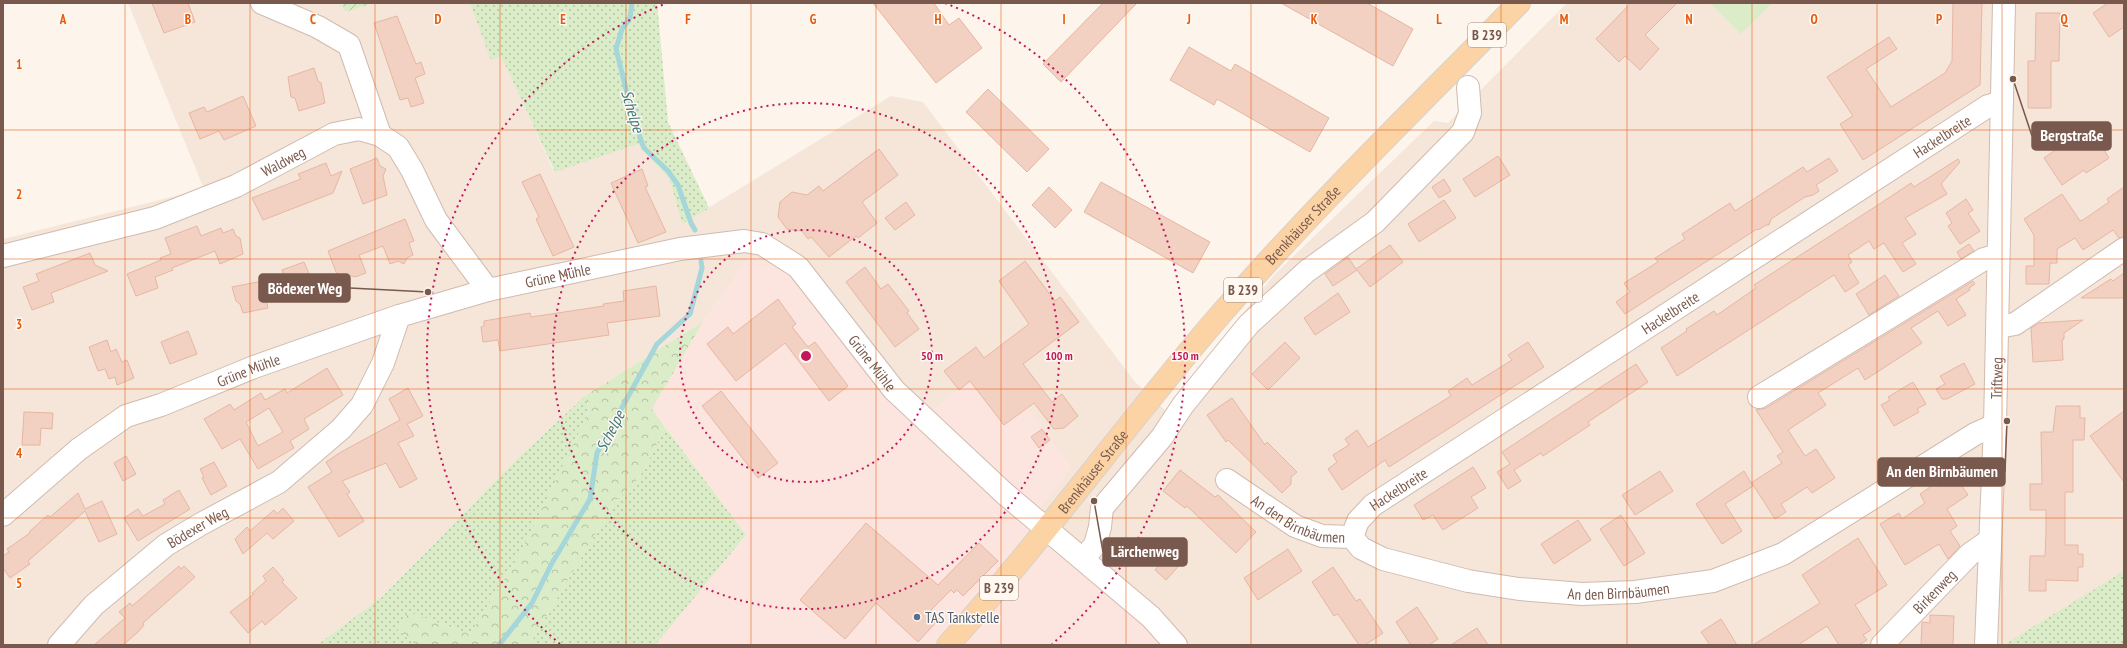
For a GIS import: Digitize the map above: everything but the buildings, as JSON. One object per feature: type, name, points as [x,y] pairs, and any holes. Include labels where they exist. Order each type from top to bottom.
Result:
[{"type":"main road","name":"Brenkhäuser Straße","points":[[948,645],[1001,586],[1046,528],[1214,322],[1285,242],[1519,3]]},
{"type":"street","points":[[262,3],[318,27],[349,45],[380,135]]},
{"type":"street","name":"Triftweg","points":[[1986,645],[1996,426],[1998,255],[2004,3]]},
{"type":"street","name":"Brenkhäuser Straße","points":[[1083,559],[1095,545],[1100,527],[1102,508],[1162,438],[1183,406],[1249,324],[1308,271],[1375,222],[1463,132],[1470,113],[1468,87]]},
{"type":"street","name":"Hackelbreite","points":[[1352,537],[1358,521],[1373,505],[1988,106],[2002,102]]},
{"type":"street","name":"Waldweg","points":[[3,256],[155,218],[197,203],[236,186],[334,134],[359,129],[380,135],[398,147],[412,170],[436,220],[488,290]]},
{"type":"street","name":"Grüne Mühle","points":[[3,515],[79,449],[126,416],[161,405],[254,367],[399,316],[488,290],[680,248],[744,241],[762,244],[798,267],[894,390],[941,436],[1151,617],[1176,645]]},
{"type":"street","points":[[1998,327],[2015,324],[2124,250]]},
{"type":"street","points":[[1759,397],[1984,259],[1998,255]]},
{"type":"street","name":"Bödexer Weg","points":[[59,645],[94,605],[166,545],[201,524],[279,482],[341,429],[362,405],[382,363],[399,316]]},
{"type":"street","name":"An den Birnbäumen","points":[[1227,480],[1295,526],[1322,536],[1352,537],[1361,548],[1383,559],[1468,581],[1519,589],[1582,594],[1635,592],[1713,581],[1783,554],[1975,434],[1996,426]]},
{"type":"street","name":"Birkenweg","points":[[1882,645],[1970,554],[1990,540]]},
{"type":"shaded area","points":[[128,3],[342,3],[345,12],[374,3],[470,3],[491,59],[501,55],[554,172],[638,144],[670,180],[682,224],[891,96],[923,102],[1135,382],[1165,410],[1274,275],[1434,121],[1448,123],[1567,3],[2124,3],[2124,645],[1165,645],[1031,522],[995,362],[913,425],[751,255],[703,322],[586,395],[517,459],[382,597],[317,645],[3,645],[3,239],[204,189]]},
{"type":"shaded area","points":[[750,255],[788,273],[877,386],[913,425],[995,362],[1071,467],[1031,522],[1144,620],[1165,645],[659,645],[657,643],[746,535],[652,409],[703,322]]},
{"type":"green space","points":[[342,3],[374,3],[345,12]]},
{"type":"green space","points":[[470,3],[657,3],[668,122],[709,208],[682,224],[670,180],[638,144],[555,172],[501,56],[491,60]]},
{"type":"green space","points":[[1710,3],[1772,3],[1741,34]]},
{"type":"green space","points":[[703,322],[652,409],[665,427],[645,468],[639,478],[615,501],[529,645],[416,645],[398,630],[408,612],[470,634],[520,554],[589,412],[586,395]]},
{"type":"green space","points":[[586,395],[589,412],[520,554],[470,634],[408,612],[398,630],[416,645],[317,645],[382,597],[517,459]]},
{"type":"green space","points":[[665,427],[746,535],[657,643],[659,645],[529,645],[615,501],[639,478]]},
{"type":"green space","points":[[2124,571],[2124,645],[2007,645],[2007,643]]},
{"type":"waterway","name":"Schelpe","points":[[632,3],[630,18],[622,29],[616,49],[628,97],[635,111],[640,138],[644,148],[668,171],[678,185],[691,223],[695,230]]},
{"type":"waterway","name":"Schelpe","points":[[499,645],[532,603],[552,563],[590,499],[597,453],[657,344],[690,314],[702,268],[701,261]]},
{"type":"place","name":"Bergstraße","points":[[2013,79]]},
{"type":"place","name":"Bödexer Weg","points":[[428,292]]},
{"type":"place","name":"An den Birnbäumen","points":[[2007,421]]},
{"type":"place","name":"Lärchenweg","points":[[1094,501]]},
{"type":"place","name":"TAS Tankstelle","points":[[917,617]]}]
